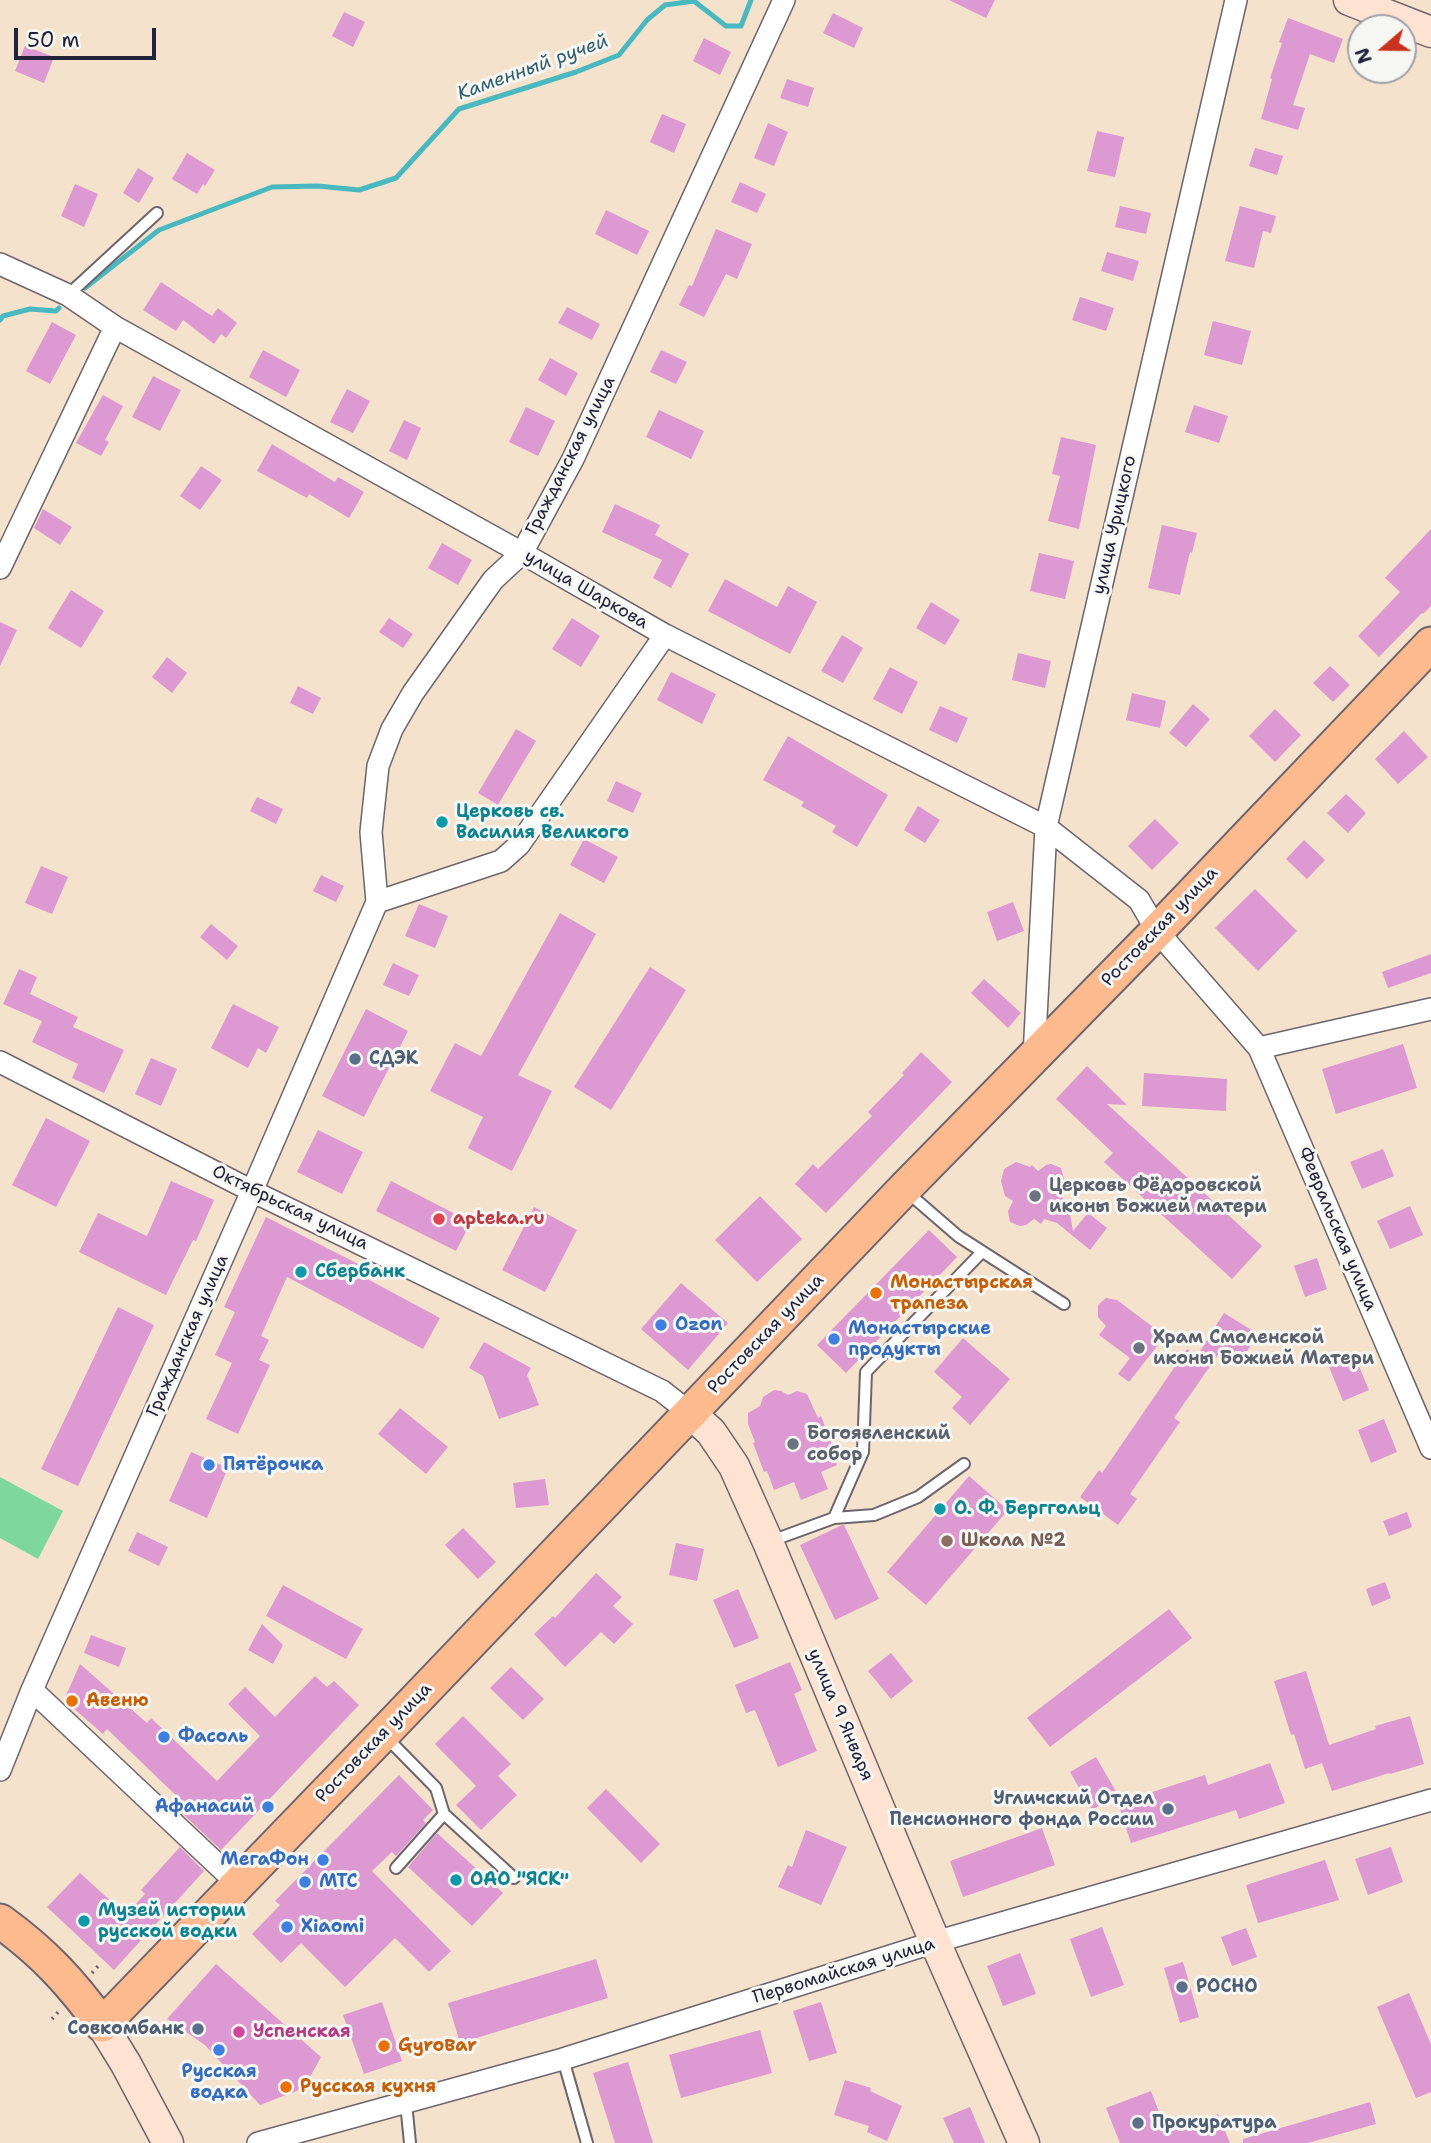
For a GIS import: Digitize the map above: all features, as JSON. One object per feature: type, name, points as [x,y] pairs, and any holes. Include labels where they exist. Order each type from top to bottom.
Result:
[{"type":"main road","points":[[1349,0],[1431,32]]},
{"type":"main road","name":"Ростовская улица","points":[[102,2025],[1431,644]]},
{"type":"main road","name":"улица 9 Января","points":[[690,1413],[710,1432],[734,1466],[935,1942],[1024,2143]]},
{"type":"main road","points":[[0,1921],[43,1954],[77,1990],[127,2064],[168,2143]]},
{"type":"street","name":"Гражданская улица","points":[[1,1765],[377,902],[371,832],[378,766],[392,729],[413,693],[493,580],[522,553],[573,459],[784,0]]},
{"type":"street","name":"улица Урицкого","points":[[1034,1056],[1046,827],[1236,0]]},
{"type":"street","name":"улица Шаркова","points":[[0,264],[68,295],[115,327],[665,635],[1046,827],[1139,900],[1157,931]]},
{"type":"street","points":[[0,568],[115,327]]},
{"type":"street","points":[[377,902],[501,861],[519,845],[665,635]]},
{"type":"street","name":"Февральская улица","points":[[1157,931],[1259,1048],[1431,1448]]},
{"type":"street","points":[[1259,1048],[1431,1009]]},
{"type":"street","name":"Октябрьская улица","points":[[0,1062],[252,1191],[662,1391],[690,1413]]},
{"type":"street","points":[[32,1690],[239,1884]]},
{"type":"street","name":"Первомайская улица","points":[[258,2143],[564,2059],[935,1942],[1431,1800]]},
{"type":"lane","points":[[68,295],[157,213]]},
{"type":"lane","points":[[904,1189],[981,1253],[1064,1304]]},
{"type":"lane","points":[[834,1518],[863,1452],[866,1372],[981,1253]]},
{"type":"lane","points":[[768,1542],[834,1518],[874,1514],[918,1497],[964,1464]]},
{"type":"lane","points":[[384,1734],[436,1788],[444,1814],[514,1878]]},
{"type":"lane","points":[[396,1868],[444,1814]]},
{"type":"lane","points":[[564,2059],[587,2143]]},
{"type":"lane","points":[[406,2103],[410,2143]]},
{"type":"green space","points":[[0,1477],[63,1511],[38,1559],[0,1538]]},
{"type":"building","points":[[949,0],[995,0],[986,18]]},
{"type":"building","points":[[344,12],[365,22],[353,47],[332,36]]},
{"type":"building","points":[[833,13],[863,28],[854,48],[823,33]]},
{"type":"building","points":[[1288,18],[1343,39],[1334,63],[1310,54],[1293,105],[1305,108],[1298,130],[1261,119],[1272,79],[1270,78],[1282,43],[1279,42]]},
{"type":"building","points":[[704,38],[731,52],[720,75],[693,61]]},
{"type":"building","points":[[25,46],[54,57],[44,83],[15,71]]},
{"type":"building","points":[[787,79],[814,88],[808,107],[780,98]]},
{"type":"building","points":[[662,114],[686,124],[674,153],[650,142]]},
{"type":"building","points":[[768,123],[788,132],[774,166],[754,158]]},
{"type":"building","points":[[1097,131],[1124,137],[1115,177],[1087,171]]},
{"type":"building","points":[[1255,148],[1283,156],[1277,175],[1249,166]]},
{"type":"building","points":[[187,153],[215,170],[197,194],[172,179]]},
{"type":"building","points":[[138,168],[154,178],[139,203],[123,193]]},
{"type":"building","points":[[740,182],[766,194],[757,213],[731,202]]},
{"type":"building","points":[[75,184],[98,194],[84,227],[61,216]]},
{"type":"building","points":[[1120,206],[1151,213],[1146,234],[1115,227]]},
{"type":"building","points":[[1240,206],[1276,216],[1271,233],[1263,231],[1254,268],[1225,261]]},
{"type":"building","points":[[606,210],[649,231],[637,255],[595,234]]},
{"type":"building","points":[[716,229],[752,244],[737,279],[726,274],[704,317],[679,305],[689,285],[692,286]]},
{"type":"building","points":[[1107,252],[1139,261],[1133,281],[1101,271]]},
{"type":"building","points":[[161,282],[212,316],[218,308],[237,323],[226,338],[221,334],[214,344],[183,320],[176,331],[143,310]]},
{"type":"building","points":[[1080,297],[1114,308],[1106,331],[1072,320]]},
{"type":"building","points":[[567,307],[600,324],[592,340],[558,323]]},
{"type":"building","points":[[1213,321],[1251,331],[1242,365],[1204,355]]},
{"type":"building","points":[[52,322],[76,335],[50,384],[26,371]]},
{"type":"building","points":[[263,350],[300,370],[286,397],[249,377]]},
{"type":"building","points":[[661,350],[687,362],[676,384],[650,372]]},
{"type":"building","points":[[550,358],[578,373],[566,396],[538,380]]},
{"type":"building","points":[[153,376],[181,390],[160,431],[132,417]]},
{"type":"building","points":[[347,389],[370,401],[353,433],[330,422]]},
{"type":"building","points":[[103,395],[123,406],[105,440],[109,442],[101,456],[76,443]]},
{"type":"building","points":[[1194,405],[1228,416],[1219,443],[1185,432]]},
{"type":"building","points":[[526,407],[555,421],[538,456],[509,442]]},
{"type":"building","points":[[659,410],[704,431],[691,459],[646,437]]},
{"type":"building","points":[[404,420],[421,428],[407,460],[389,451]]},
{"type":"building","points":[[1061,437],[1096,445],[1079,529],[1048,521],[1060,476],[1052,474]]},
{"type":"building","points":[[272,444],[335,482],[338,477],[364,492],[349,518],[309,494],[307,498],[257,471]]},
{"type":"building","points":[[201,466],[222,480],[200,510],[180,496]]},
{"type":"building","points":[[615,504],[660,525],[655,535],[689,554],[671,588],[653,578],[662,560],[602,532]]},
{"type":"building","points":[[43,509],[72,527],[60,545],[34,528]]},
{"type":"building","points":[[1162,525],[1197,533],[1180,595],[1148,588]]},
{"type":"building","points":[[1431,529],[1431,606],[1379,657],[1358,636],[1400,592],[1385,578]]},
{"type":"building","points":[[442,543],[472,560],[458,585],[428,568]]},
{"type":"building","points":[[1039,553],[1074,561],[1065,599],[1030,591]]},
{"type":"building","points":[[725,579],[777,607],[788,586],[817,602],[790,654],[708,611]]},
{"type":"building","points":[[71,590],[104,611],[81,648],[48,628]]},
{"type":"building","points":[[931,602],[960,620],[945,645],[916,628]]},
{"type":"building","points":[[389,618],[413,634],[403,648],[379,632]]},
{"type":"building","points":[[572,618],[600,636],[581,667],[552,649]]},
{"type":"building","points":[[0,622],[17,630],[0,666]]},
{"type":"building","points":[[842,635],[863,648],[843,683],[821,671]]},
{"type":"building","points":[[1018,653],[1051,661],[1045,688],[1012,680]]},
{"type":"building","points":[[167,657],[187,673],[172,693],[152,677]]},
{"type":"building","points":[[1330,666],[1350,685],[1333,702],[1313,683]]},
{"type":"building","points":[[890,667],[918,682],[902,714],[873,699]]},
{"type":"building","points":[[671,672],[716,694],[702,724],[657,700]]},
{"type":"building","points":[[298,686],[321,698],[313,714],[290,703]]},
{"type":"building","points":[[1132,693],[1166,701],[1160,728],[1126,720]]},
{"type":"building","points":[[1193,704],[1210,719],[1186,747],[1169,733]]},
{"type":"building","points":[[940,706],[968,718],[957,743],[929,730]]},
{"type":"building","points":[[1275,709],[1301,735],[1275,762],[1249,736]]},
{"type":"building","points":[[516,729],[536,741],[498,805],[478,793]]},
{"type":"building","points":[[1404,731],[1428,757],[1398,784],[1375,759]]},
{"type":"building","points":[[788,736],[888,795],[857,847],[832,832],[836,826],[801,806],[804,802],[763,780]]},
{"type":"building","points":[[616,781],[642,793],[633,813],[607,801]]},
{"type":"building","points":[[1346,794],[1366,813],[1348,833],[1327,813]]},
{"type":"building","points":[[257,797],[283,809],[276,824],[250,811]]},
{"type":"building","points":[[918,806],[940,820],[925,843],[904,830]]},
{"type":"building","points":[[1155,819],[1179,843],[1152,870],[1128,846]]},
{"type":"building","points":[[584,839],[618,857],[604,883],[570,865]]},
{"type":"building","points":[[1304,840],[1325,860],[1307,879],[1286,859]]},
{"type":"building","points":[[41,866],[68,877],[52,914],[25,903]]},
{"type":"building","points":[[321,875],[344,886],[336,902],[313,891]]},
{"type":"building","points":[[1255,889],[1297,931],[1258,971],[1215,928]]},
{"type":"building","points":[[1013,902],[1024,931],[997,941],[987,912]]},
{"type":"building","points":[[419,904],[448,916],[435,948],[405,936]]},
{"type":"building","points":[[560,913],[596,934],[518,1075],[552,1091],[512,1171],[468,1148],[483,1117],[430,1091],[455,1043],[481,1056]]},
{"type":"building","points":[[211,924],[238,946],[227,960],[200,937]]},
{"type":"building","points":[[1431,954],[1431,973],[1388,988],[1382,972]]},
{"type":"building","points":[[393,963],[419,975],[409,996],[383,985]]},
{"type":"building","points":[[650,967],[686,990],[611,1110],[574,1087]]},
{"type":"building","points":[[19,969],[37,977],[30,994],[78,1017],[73,1027],[124,1050],[104,1093],[72,1078],[78,1064],[32,1042],[42,1021],[3,1004]]},
{"type":"building","points":[[984,979],[1021,1013],[1008,1028],[971,993]]},
{"type":"building","points":[[233,1004],[279,1027],[266,1053],[258,1048],[248,1068],[211,1048]]},
{"type":"building","points":[[366,1009],[408,1031],[364,1117],[322,1096]]},
{"type":"building","points":[[1403,1044],[1417,1088],[1336,1114],[1322,1069]]},
{"type":"building","points":[[921,1052],[952,1082],[826,1213],[795,1184],[813,1164],[818,1169],[872,1116],[868,1112],[904,1075],[902,1073]]},
{"type":"building","points":[[151,1058],[177,1069],[161,1106],[135,1094]]},
{"type":"building","points":[[1087,1066],[1127,1105],[1107,1104],[1262,1246],[1232,1279],[1104,1162],[1113,1153],[1056,1099]]},
{"type":"building","points":[[1144,1073],[1227,1079],[1226,1111],[1142,1106]]},
{"type":"building","points":[[46,1118],[90,1141],[56,1207],[12,1185]]},
{"type":"building","points":[[318,1130],[363,1152],[342,1194],[297,1172]]},
{"type":"building","points":[[1383,1149],[1394,1176],[1362,1189],[1350,1162]]},
{"type":"building","name":"Церковь Фёдоровской иконы Божией матери","points":[[1016,1162],[1030,1167],[1032,1165],[1038,1171],[1051,1164],[1061,1168],[1064,1179],[1060,1188],[1065,1192],[1062,1197],[1068,1204],[1073,1231],[1088,1213],[1107,1228],[1090,1250],[1057,1223],[1044,1219],[1041,1224],[1034,1219],[1020,1226],[1010,1222],[1008,1211],[1013,1201],[1005,1196],[1001,1181],[1004,1169]]},
{"type":"building","points":[[171,1181],[214,1200],[196,1241],[193,1240],[166,1295],[79,1252],[98,1213],[147,1236]]},
{"type":"building","points":[[391,1181],[471,1222],[456,1251],[376,1211]]},
{"type":"building","points":[[760,1196],[802,1239],[757,1282],[715,1240]]},
{"type":"building","points":[[1410,1206],[1423,1235],[1390,1249],[1377,1221]]},
{"type":"building","points":[[534,1207],[577,1230],[545,1292],[502,1270]]},
{"type":"building","points":[[266,1217],[364,1267],[360,1275],[440,1318],[423,1349],[287,1277],[261,1336],[269,1340],[259,1360],[270,1365],[238,1434],[206,1419],[232,1363],[215,1355],[235,1312],[224,1307]]},
{"type":"building","points":[[929,1230],[957,1257],[846,1373],[817,1345]]},
{"type":"building","points":[[1317,1258],[1327,1289],[1305,1297],[1294,1266]]},
{"type":"building","points":[[681,1283],[728,1323],[688,1370],[641,1329]]},
{"type":"building","name":"Храм Смоленской иконы Божией Матери","points":[[1106,1298],[1117,1300],[1165,1336],[1129,1382],[1118,1374],[1130,1358],[1099,1335],[1106,1326],[1098,1317],[1098,1305]]},
{"type":"building","points":[[118,1307],[154,1325],[78,1486],[41,1469]]},
{"type":"building","points":[[1224,1313],[1258,1334],[1239,1364],[1220,1352],[1174,1418],[1180,1422],[1130,1494],[1137,1499],[1118,1525],[1080,1497],[1099,1470],[1102,1473],[1187,1349],[1197,1356]]},
{"type":"building","points":[[963,1338],[1010,1379],[970,1425],[952,1408],[962,1397],[934,1372]]},
{"type":"building","points":[[484,1342],[531,1368],[527,1375],[539,1405],[499,1419],[483,1376],[469,1368]]},
{"type":"building","points":[[1355,1357],[1369,1390],[1343,1401],[1329,1367]]},
{"type":"building","name":"Богоявленский собор","points":[[774,1390],[788,1395],[797,1391],[807,1394],[818,1418],[821,1416],[837,1465],[821,1472],[828,1489],[801,1500],[794,1482],[774,1490],[767,1471],[764,1472],[748,1424],[748,1413],[760,1406],[763,1397]]},
{"type":"building","points":[[400,1408],[448,1447],[426,1474],[378,1434]]},
{"type":"building","points":[[1384,1419],[1397,1452],[1371,1463],[1358,1430]]},
{"type":"building","points":[[191,1452],[228,1468],[207,1518],[169,1501]]},
{"type":"building","name":"Школа №2","points":[[969,1476],[1008,1510],[926,1605],[887,1572]]},
{"type":"building","points":[[545,1479],[549,1505],[516,1508],[513,1483]]},
{"type":"building","points":[[1407,1512],[1412,1527],[1389,1536],[1383,1521]]},
{"type":"building","points":[[842,1525],[879,1599],[835,1620],[800,1545]]},
{"type":"building","points":[[463,1528],[496,1562],[478,1579],[445,1545]]},
{"type":"building","points":[[137,1532],[168,1547],[159,1566],[128,1551]]},
{"type":"building","points":[[676,1543],[704,1549],[697,1581],[669,1575]]},
{"type":"building","points":[[596,1573],[622,1597],[613,1606],[633,1624],[614,1644],[601,1632],[565,1667],[534,1634],[553,1616],[555,1618]]},
{"type":"building","points":[[1385,1582],[1391,1598],[1372,1606],[1366,1589]]},
{"type":"building","points":[[283,1585],[363,1629],[346,1659],[266,1616]]},
{"type":"building","points":[[738,1589],[759,1638],[734,1648],[713,1600]]},
{"type":"building","points":[[1169,1609],[1192,1638],[1050,1747],[1027,1718]]},
{"type":"building","points":[[262,1624],[283,1645],[273,1664],[248,1650]]},
{"type":"building","points":[[91,1635],[126,1648],[119,1667],[84,1653]]},
{"type":"building","points":[[891,1653],[913,1681],[891,1699],[868,1671]]},
{"type":"building","points":[[790,1662],[802,1690],[794,1694],[817,1751],[778,1767],[755,1710],[746,1713],[735,1685]]},
{"type":"building","points":[[80,1664],[147,1723],[151,1718],[217,1781],[260,1736],[228,1704],[245,1687],[275,1717],[315,1676],[327,1687],[334,1681],[359,1705],[221,1850],[184,1815],[190,1809],[107,1729],[103,1734],[64,1700]]},
{"type":"building","points":[[511,1667],[544,1699],[523,1720],[490,1688]]},
{"type":"building","points":[[1306,1671],[1329,1745],[1376,1729],[1375,1726],[1410,1716],[1424,1764],[1332,1791],[1322,1763],[1305,1769],[1274,1681]]},
{"type":"building","points":[[463,1716],[511,1764],[498,1776],[517,1795],[481,1830],[456,1805],[476,1786],[435,1744]]},
{"type":"building","points":[[1096,1757],[1118,1795],[1092,1810],[1070,1772]]},
{"type":"building","points":[[1270,1763],[1285,1803],[1239,1819],[1236,1810],[1131,1843],[1118,1803],[1205,1775],[1208,1785]]},
{"type":"building","points":[[399,1775],[433,1810],[423,1820],[426,1823],[396,1856],[392,1852],[372,1871],[451,1951],[429,1972],[395,1938],[345,1987],[301,1943],[281,1963],[252,1934],[280,1905],[275,1901]]},
{"type":"building","points":[[606,1789],[660,1844],[641,1863],[587,1808]]},
{"type":"building","points":[[1042,1828],[1055,1865],[963,1897],[950,1861]]},
{"type":"building","points":[[806,1830],[847,1847],[821,1905],[778,1887],[788,1865],[792,1867]]},
{"type":"building","name":"ОАО \"ЯСК\"","points":[[437,1833],[503,1893],[472,1926],[408,1867]]},
{"type":"building","points":[[180,1847],[204,1871],[114,1970],[47,1907],[80,1873],[126,1915],[145,1894],[141,1890]]},
{"type":"building","points":[[1391,1847],[1403,1882],[1368,1895],[1355,1859]]},
{"type":"building","points":[[1325,1860],[1339,1900],[1258,1923],[1246,1885]]},
{"type":"building","points":[[1102,1927],[1124,1985],[1091,1997],[1070,1939]]},
{"type":"building","points":[[1246,1928],[1257,1957],[1232,1966],[1221,1937]]},
{"type":"building","points":[[1020,1953],[1036,1994],[1003,2006],[987,1966]]},
{"type":"building","points":[[596,1959],[608,1998],[460,2043],[448,2003]]},
{"type":"building","points":[[1183,1962],[1199,2017],[1180,2023],[1164,1968]]},
{"type":"building","name":"Успенская","points":[[216,1964],[321,2057],[304,2088],[260,2105],[205,2045],[167,2019]]},
{"type":"building","points":[[1409,1993],[1431,2044],[1431,2092],[1416,2098],[1377,2007]]},
{"type":"building","points":[[382,2002],[402,2061],[364,2074],[343,2015]]},
{"type":"building","points":[[821,2002],[837,2053],[809,2061],[793,2011]]},
{"type":"building","points":[[760,2030],[772,2073],[681,2098],[669,2055]]},
{"type":"building","points":[[628,2062],[653,2143],[615,2143],[593,2073]]},
{"type":"building","points":[[845,2080],[871,2088],[870,2091],[902,2106],[887,2141],[867,2132],[869,2126],[834,2115]]},
{"type":"building","name":"Прокуратура","points":[[1151,2091],[1167,2133],[1218,2114],[1230,2143],[1120,2143],[1106,2108]]},
{"type":"building","points":[[1370,2102],[1376,2124],[1308,2143],[1243,2143],[1243,2139]]},
{"type":"building","points":[[970,2107],[985,2143],[954,2143],[943,2118]]},
{"type":"waterway","name":"Каменный ручей","points":[[85,288],[159,230],[272,187],[318,186],[359,190],[396,178],[459,109],[576,72],[619,55],[647,20],[665,5],[694,1],[726,26],[741,26],[751,0]]},
{"type":"waterway","name":"Каменный ручей","points":[[0,320],[3,316],[30,309],[56,311],[59,308]]},
{"type":"place","name":"Церковь св. Василия Великого","points":[[442,822]]},
{"type":"place","name":"СДЭК","points":[[355,1059]]},
{"type":"place","name":"Церковь Фёдоровской иконы Божией матери","points":[[1035,1196]]},
{"type":"place","name":"apteka.ru","points":[[439,1219]]},
{"type":"place","name":"Сбербанк","points":[[301,1272]]},
{"type":"place","name":"Монастырская трапеза","points":[[876,1293]]},
{"type":"place","name":"Ozon","points":[[661,1325]]},
{"type":"place","name":"Монастырские продукты","points":[[834,1339]]},
{"type":"place","name":"Храм Смоленской иконы Божией Матери","points":[[1139,1348]]},
{"type":"place","name":"Богоявленский собор","points":[[793,1444]]},
{"type":"place","name":"Пятёрочка","points":[[209,1465]]},
{"type":"place","name":"О. Ф. Берггольц","points":[[940,1509]]},
{"type":"place","name":"Школа №2","points":[[947,1541]]},
{"type":"place","name":"Авеню","points":[[72,1701]]},
{"type":"place","name":"Фасоль","points":[[164,1737]]},
{"type":"place","name":"Афанасий","points":[[268,1807]]},
{"type":"place","name":"Угличский Отдел Пенсионного фонда России","points":[[1168,1809]]},
{"type":"place","name":"МегаФон","points":[[323,1860]]},
{"type":"place","name":"ОАО \"ЯСК\"","points":[[456,1880]]},
{"type":"place","name":"МТС","points":[[305,1882]]},
{"type":"place","name":"Музей истории русской водки","points":[[84,1921]]},
{"type":"place","name":"Xiaomi","points":[[287,1927]]},
{"type":"place","name":"РОСНО","points":[[1182,1987]]},
{"type":"place","name":"Совкомбанк","points":[[198,2029]]},
{"type":"place","name":"Успенская","points":[[239,2032]]},
{"type":"place","name":"GyroBar","points":[[384,2046]]},
{"type":"place","name":"Русская водка","points":[[219,2050]]},
{"type":"place","name":"Русская кухня","points":[[286,2087]]},
{"type":"place","name":"Прокуратура","points":[[1138,2123]]}]
